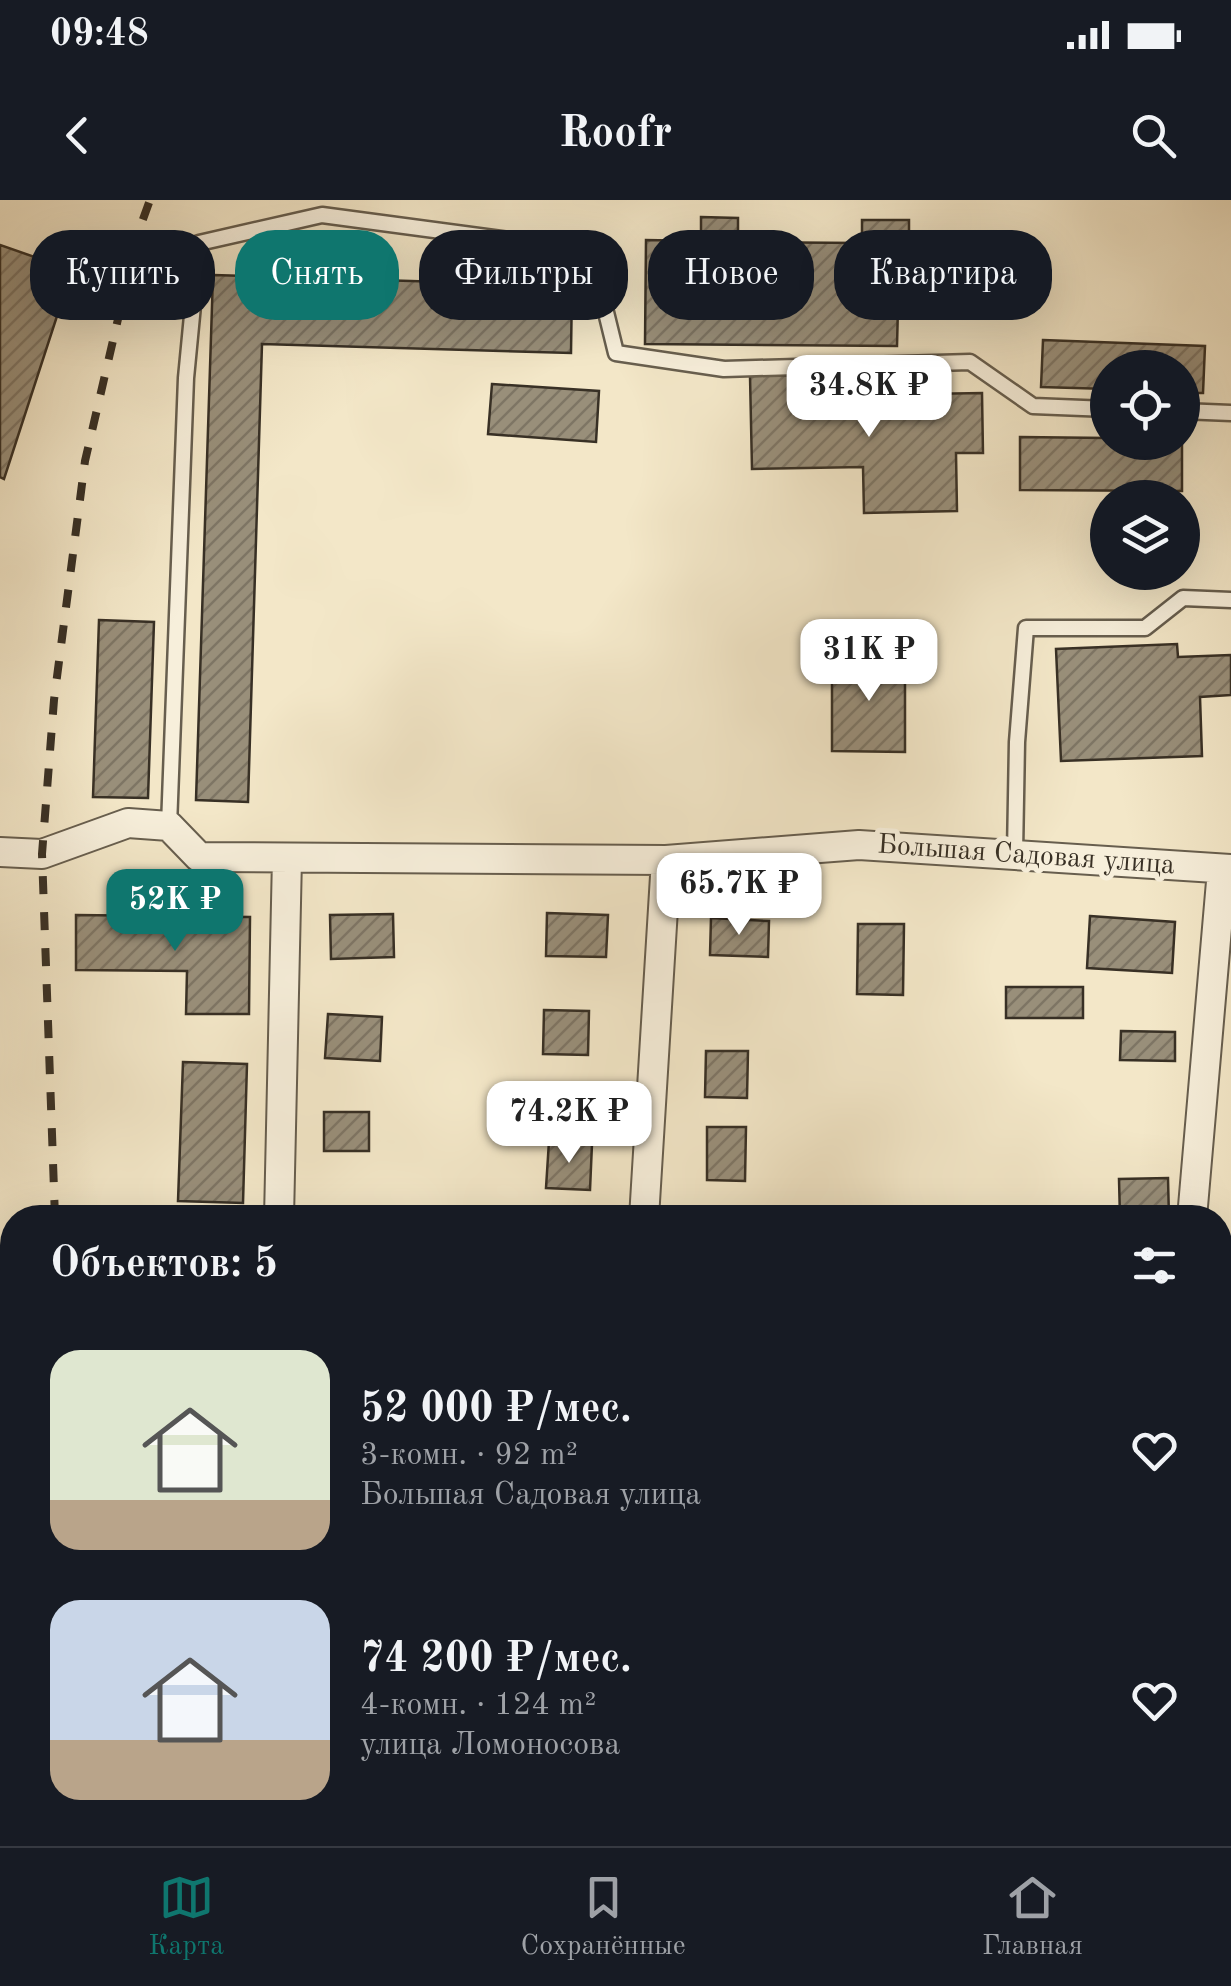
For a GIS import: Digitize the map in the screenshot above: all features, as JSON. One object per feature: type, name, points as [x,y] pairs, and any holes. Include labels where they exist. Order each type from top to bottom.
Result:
[{"type":"street","points":[[0,852],[42,854],[128,822],[169,826]]},
{"type":"street","name":"Большая Садовая улица","points":[[169,826],[200,856],[666,860],[858,845],[1226,870]]},
{"type":"street","points":[[279,1205],[287,858]]},
{"type":"street","points":[[645,1205],[666,860]]},
{"type":"street","points":[[1193,1205],[1226,870]]},
{"type":"lane","points":[[169,826],[186,378],[200,243],[322,215],[591,251],[616,353],[724,370],[970,362],[1033,406],[1090,408]]},
{"type":"lane","points":[[1200,412],[1231,413]]},
{"type":"lane","points":[[1015,853],[1017,742],[1026,628],[1145,628],[1182,598],[1231,600]]},
{"type":"building","points":[[701,217],[738,218],[738,230],[701,230]]},
{"type":"building","points":[[862,220],[909,220],[909,230],[862,230]]},
{"type":"building","points":[[646,240],[648,320],[814,320],[814,243],[834,243],[834,320],[898,320],[897,346],[645,344]]},
{"type":"building","points":[[0,245],[30,255],[30,320],[56,320],[4,479],[0,477]]},
{"type":"building","points":[[215,275],[235,276],[235,320],[399,320],[399,281],[419,281],[419,320],[571,320],[571,353],[262,344],[248,802],[196,800]]},
{"type":"building","points":[[1043,340],[1205,346],[1203,393],[1200,350],[1090,350],[1090,388],[1041,387]]},
{"type":"building","points":[[805,375],[806,396],[982,393],[983,453],[956,453],[957,511],[864,513],[863,467],[752,469],[750,376]]},
{"type":"building","points":[[492,384],[599,391],[596,442],[488,434]]},
{"type":"building","points":[[1020,437],[1090,438],[1090,460],[1182,460],[1182,480],[1090,480],[1090,490],[1020,490]]},
{"type":"building","points":[[99,620],[154,622],[148,798],[93,797]]},
{"type":"building","points":[[1177,644],[1178,657],[1231,655],[1231,695],[1200,697],[1202,756],[1061,761],[1056,649]]},
{"type":"building","points":[[832,657],[905,657],[905,752],[832,751]]},
{"type":"building","points":[[547,913],[608,915],[606,957],[546,956]]},
{"type":"building","points":[[393,914],[394,957],[331,959],[330,915]]},
{"type":"building","points":[[76,915],[250,917],[249,1014],[186,1014],[187,971],[76,970]]},
{"type":"building","points":[[1090,916],[1175,922],[1172,973],[1087,968]]},
{"type":"building","points":[[711,918],[769,921],[768,957],[710,955]]},
{"type":"building","points":[[858,924],[904,924],[903,995],[857,994]]},
{"type":"building","points":[[1006,987],[1083,987],[1083,1018],[1006,1018]]},
{"type":"building","points":[[544,1010],[589,1011],[588,1055],[543,1054]]},
{"type":"building","points":[[328,1014],[382,1017],[380,1061],[325,1058]]},
{"type":"building","points":[[1121,1031],[1175,1032],[1175,1061],[1120,1060]]},
{"type":"building","points":[[706,1051],[748,1051],[747,1098],[705,1097]]},
{"type":"building","points":[[183,1062],[247,1064],[243,1203],[178,1201]]},
{"type":"building","points":[[324,1112],[369,1112],[369,1151],[324,1151]]},
{"type":"building","points":[[707,1127],[746,1127],[745,1181],[707,1180]]},
{"type":"building","points":[[549,1141],[592,1144],[590,1190],[546,1188]]},
{"type":"building","points":[[1168,1178],[1169,1205],[1120,1205],[1119,1179]]},
{"type":"railway","points":[[55,1205],[42,854],[54,700],[85,461],[138,233],[150,200]]}]
